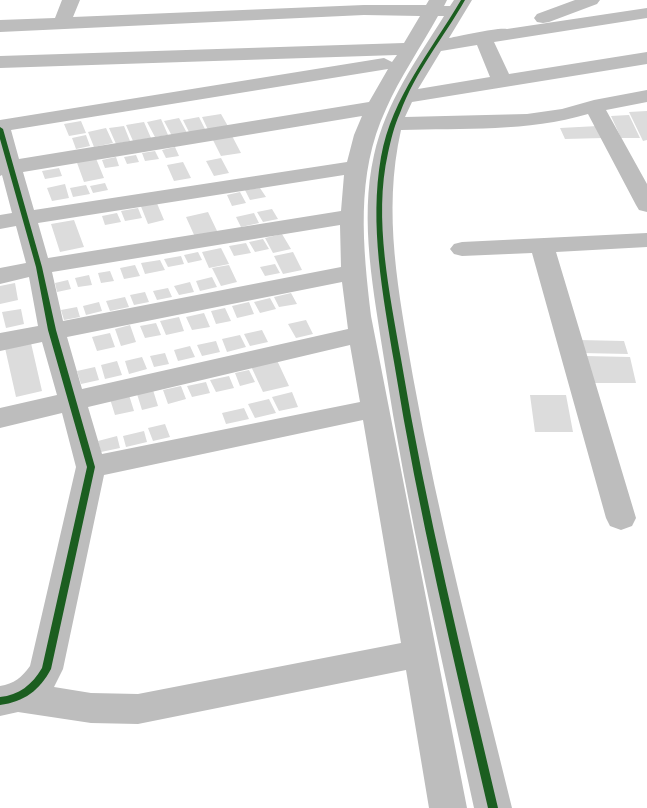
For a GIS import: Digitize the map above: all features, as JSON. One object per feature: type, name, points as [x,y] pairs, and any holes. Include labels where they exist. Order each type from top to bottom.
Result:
[{"type":"street","points":[[62,24],[71,0]]},
{"type":"street","points":[[484,40],[591,0]]},
{"type":"street","points":[[0,26],[62,24],[363,5],[447,5]]},
{"type":"street","points":[[447,5],[415,52],[385,116],[383,169],[379,202],[379,240],[404,402],[433,545],[493,808]]},
{"type":"street","points":[[9,699],[32,690],[42,678],[46,669],[91,467],[74,400],[52,330],[39,267],[12,220],[0,127],[415,52],[647,13]]},
{"type":"street","points":[[484,40],[502,82]]},
{"type":"street","points":[[0,62],[415,52]]},
{"type":"street","points":[[415,52],[405,97],[363,139],[355,167],[351,216],[353,272],[362,334],[448,808]]},
{"type":"street","points":[[405,97],[647,58]]},
{"type":"street","points":[[6,168],[385,116],[527,120],[564,115],[594,106],[647,96]]},
{"type":"street","points":[[594,106],[647,206]]},
{"type":"street","points":[[12,220],[355,167]]},
{"type":"street","points":[[0,276],[39,267],[351,216]]},
{"type":"street","points":[[462,249],[647,240]]},
{"type":"street","points":[[542,245],[621,518]]},
{"type":"street","points":[[0,342],[52,330],[353,272]]},
{"type":"street","points":[[0,418],[362,334]]},
{"type":"street","points":[[91,467],[376,408]]},
{"type":"street","points":[[9,699],[90,708],[138,709],[421,653]]},
{"type":"building","points":[[647,111],[647,140],[643,141],[629,112]]},
{"type":"building","points":[[221,114],[229,128],[209,132],[202,117]]},
{"type":"building","points":[[629,115],[640,138],[621,138],[611,116]]},
{"type":"building","points":[[199,117],[206,131],[190,134],[183,120]]},
{"type":"building","points":[[179,118],[187,133],[172,136],[164,121]]},
{"type":"building","points":[[161,119],[168,135],[155,137],[147,122]]},
{"type":"building","points":[[81,121],[86,133],[69,136],[64,124]]},
{"type":"building","points":[[144,122],[151,138],[133,141],[126,125]]},
{"type":"building","points":[[124,126],[130,141],[116,144],[109,128]]},
{"type":"building","points":[[598,126],[603,138],[565,139],[560,128]]},
{"type":"building","points":[[106,128],[113,143],[94,147],[88,132]]},
{"type":"building","points":[[230,132],[241,153],[221,156],[211,136]]},
{"type":"building","points":[[86,135],[90,146],[76,149],[72,138]]},
{"type":"building","points":[[175,147],[179,156],[166,158],[162,150]]},
{"type":"building","points":[[155,151],[159,159],[145,161],[142,153]]},
{"type":"building","points":[[136,155],[139,162],[127,164],[124,157]]},
{"type":"building","points":[[95,156],[104,178],[84,182],[76,160]]},
{"type":"building","points":[[116,157],[119,166],[105,168],[102,160]]},
{"type":"building","points":[[221,158],[229,173],[214,176],[206,161]]},
{"type":"building","points":[[183,162],[191,178],[174,181],[167,165]]},
{"type":"building","points":[[59,168],[62,176],[45,179],[42,171]]},
{"type":"building","points":[[105,183],[108,190],[93,193],[90,186]]},
{"type":"building","points":[[65,184],[69,198],[52,201],[47,188]]},
{"type":"building","points":[[86,185],[90,194],[73,197],[70,188]]},
{"type":"building","points":[[260,188],[266,197],[250,200],[245,190]]},
{"type":"building","points":[[240,192],[246,203],[232,206],[227,195]]},
{"type":"building","points":[[156,201],[164,220],[148,224],[140,204]]},
{"type":"building","points":[[138,208],[142,218],[125,221],[121,211]]},
{"type":"building","points":[[272,209],[278,219],[263,222],[257,212]]},
{"type":"building","points":[[208,212],[218,233],[195,237],[186,217]]},
{"type":"building","points":[[117,213],[121,222],[105,225],[102,216]]},
{"type":"building","points":[[254,213],[259,223],[241,227],[236,217]]},
{"type":"building","points":[[74,220],[84,247],[60,252],[51,224]]},
{"type":"building","points":[[282,234],[291,249],[273,253],[265,238]]},
{"type":"building","points":[[263,239],[269,249],[255,252],[249,242]]},
{"type":"building","points":[[246,243],[251,253],[234,256],[229,246]]},
{"type":"building","points":[[221,248],[229,264],[209,268],[202,252]]},
{"type":"building","points":[[198,252],[202,260],[188,263],[184,255]]},
{"type":"building","points":[[293,252],[302,270],[283,274],[274,256]]},
{"type":"building","points":[[181,256],[184,264],[168,267],[164,259]]},
{"type":"building","points":[[160,260],[165,270],[145,274],[141,263]]},
{"type":"building","points":[[275,264],[280,273],[265,276],[260,267]]},
{"type":"building","points":[[135,265],[140,276],[124,279],[120,268]]},
{"type":"building","points":[[229,265],[237,282],[221,286],[212,268]]},
{"type":"building","points":[[110,271],[114,281],[101,283],[98,273]]},
{"type":"building","points":[[89,275],[92,285],[78,287],[75,278]]},
{"type":"building","points":[[212,277],[217,287],[200,291],[196,281]]},
{"type":"building","points":[[68,280],[71,289],[57,292],[55,283]]},
{"type":"building","points":[[190,282],[194,292],[179,295],[174,286]]},
{"type":"building","points":[[15,283],[18,300],[0,304],[0,286]]},
{"type":"building","points":[[168,288],[172,297],[157,300],[153,291]]},
{"type":"building","points":[[145,292],[149,302],[134,305],[130,295]]},
{"type":"building","points":[[291,293],[297,304],[279,307],[274,297]]},
{"type":"building","points":[[125,297],[129,307],[110,311],[106,301]]},
{"type":"building","points":[[270,298],[276,309],[260,313],[254,302]]},
{"type":"building","points":[[99,302],[102,311],[86,315],[83,306]]},
{"type":"building","points":[[249,302],[254,314],[237,318],[232,306]]},
{"type":"building","points":[[77,307],[80,317],[64,320],[61,310]]},
{"type":"building","points":[[225,308],[231,321],[216,324],[211,311]]},
{"type":"building","points":[[21,309],[24,324],[6,328],[2,312]]},
{"type":"building","points":[[204,313],[210,327],[192,330],[186,317]]},
{"type":"building","points":[[179,317],[184,331],[166,335],[160,321]]},
{"type":"building","points":[[306,320],[313,334],[296,338],[288,324]]},
{"type":"building","points":[[156,323],[161,335],[145,338],[140,326]]},
{"type":"building","points":[[130,325],[136,342],[121,346],[115,329]]},
{"type":"building","points":[[262,330],[268,342],[250,346],[244,334]]},
{"type":"building","points":[[110,333],[115,347],[97,351],[92,337]]},
{"type":"building","points":[[240,335],[246,347],[227,352],[222,339]]},
{"type":"building","points":[[579,340],[624,341],[628,354],[582,353]]},
{"type":"building","points":[[216,341],[220,352],[202,356],[197,345]]},
{"type":"building","points":[[31,343],[42,391],[16,397],[5,348]]},
{"type":"building","points":[[190,346],[195,357],[178,361],[174,350]]},
{"type":"building","points":[[165,353],[169,364],[154,367],[150,356]]},
{"type":"building","points":[[275,356],[289,386],[263,392],[249,362]]},
{"type":"building","points":[[585,356],[630,357],[636,383],[590,383]]},
{"type":"building","points":[[142,357],[147,369],[129,374],[125,361]]},
{"type":"building","points":[[117,361],[122,375],[105,379],[101,365]]},
{"type":"building","points":[[95,367],[99,380],[81,384],[77,371]]},
{"type":"building","points":[[249,370],[255,382],[240,386],[235,373]]},
{"type":"building","points":[[229,376],[234,388],[216,392],[210,380]]},
{"type":"building","points":[[206,382],[210,393],[192,397],[187,386]]},
{"type":"building","points":[[181,386],[186,399],[168,404],[163,390]]},
{"type":"building","points":[[153,390],[158,406],[142,410],[137,394]]},
{"type":"building","points":[[292,392],[298,407],[279,411],[272,397]]},
{"type":"building","points":[[129,395],[134,411],[115,415],[110,399]]},
{"type":"building","points":[[530,395],[566,395],[573,432],[535,432]]},
{"type":"building","points":[[269,399],[276,413],[255,418],[248,404]]},
{"type":"building","points":[[244,408],[249,419],[226,424],[222,413]]},
{"type":"building","points":[[165,424],[170,437],[153,441],[148,428]]},
{"type":"building","points":[[144,431],[147,442],[126,447],[123,436]]},
{"type":"building","points":[[117,436],[120,448],[101,452],[98,441]]},
{"type":"cycle path","points":[[463,0],[405,95],[391,129],[384,156],[381,183],[381,237],[391,318],[415,462],[439,578],[493,808]]},
{"type":"cycle path","points":[[0,129],[39,267],[52,330],[91,467],[46,669],[38,682],[28,692],[15,698],[0,701]]}]
